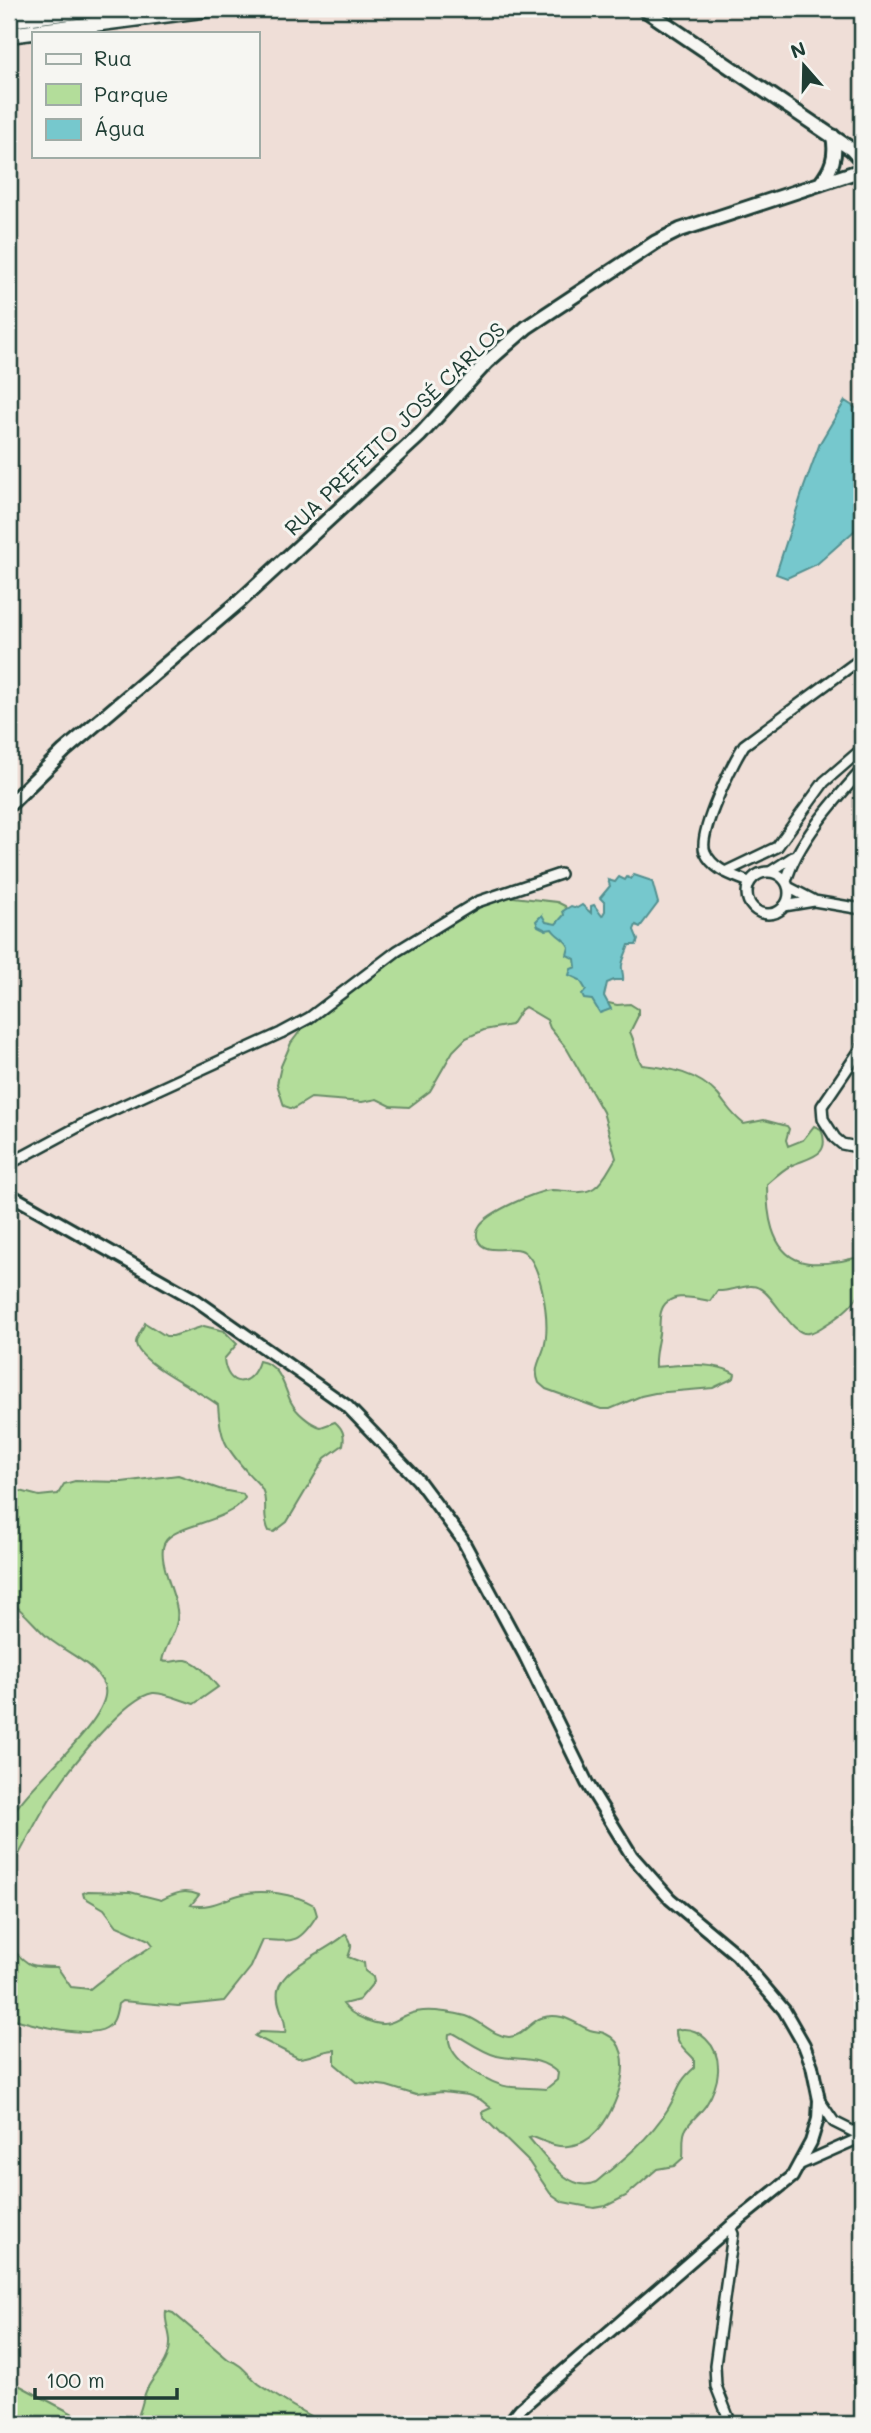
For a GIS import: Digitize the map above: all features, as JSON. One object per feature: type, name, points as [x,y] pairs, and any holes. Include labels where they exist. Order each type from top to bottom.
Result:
[{"type":"main road","points":[[31,9],[49,14]]},
{"type":"main road","points":[[9,20],[95,9]]},
{"type":"main road","points":[[32,32],[209,9]]},
{"type":"main road","points":[[644,9],[851,149],[862,161]]},
{"type":"main road","points":[[9,35],[32,32]]},
{"type":"main road","points":[[819,185],[836,155],[832,136]]},
{"type":"main road","name":"RUA PREFEITO JOSÉ CARLOS","points":[[9,805],[64,751],[240,601],[420,435],[487,362],[527,327],[656,242],[680,230],[862,170]]},
{"type":"street","points":[[749,882],[725,872],[712,862],[705,852],[703,842],[716,805],[744,745],[862,658]]},
{"type":"street","points":[[725,872],[777,847],[824,782],[862,749]]},
{"type":"street","points":[[784,906],[789,894],[787,885],[798,853],[862,770]]},
{"type":"street","points":[[798,853],[770,872],[758,874],[749,882],[747,897],[753,909],[773,914],[784,906],[814,901],[862,909]]},
{"type":"street","points":[[770,872],[777,874],[787,885],[814,901]]},
{"type":"street","points":[[9,1164],[89,1121],[309,1018],[397,951],[477,902],[560,874]]},
{"type":"street","points":[[862,1046],[822,1106],[823,1119],[835,1138],[842,1144],[862,1148]]},
{"type":"street","points":[[9,1194],[207,1308],[347,1406],[418,1480],[462,1539],[525,1656],[587,1783],[632,1856],[670,1899],[737,1955],[784,2010],[804,2045],[812,2066],[819,2100],[818,2119],[811,2142],[793,2177],[730,2227],[520,2409],[508,2424]]},
{"type":"street","points":[[819,2100],[834,2122],[862,2137]]},
{"type":"street","points":[[801,2164],[862,2137]]},
{"type":"street","points":[[730,2227],[733,2234],[715,2365],[716,2386],[731,2424]]},
{"type":"green space","points":[[495,895],[557,902],[565,906],[600,1001],[617,1005],[630,1004],[638,1009],[638,1016],[630,1032],[642,1065],[673,1070],[702,1081],[744,1124],[764,1120],[787,1126],[788,1146],[803,1140],[814,1126],[821,1129],[824,1138],[821,1151],[787,1168],[767,1184],[768,1206],[776,1239],[790,1256],[812,1263],[855,1258],[858,1261],[863,1272],[862,1288],[854,1302],[841,1314],[815,1331],[803,1333],[796,1329],[765,1292],[755,1286],[717,1291],[710,1301],[689,1297],[675,1298],[664,1305],[661,1312],[655,1367],[718,1367],[735,1374],[734,1378],[713,1388],[641,1396],[610,1409],[601,1409],[546,1389],[539,1383],[537,1369],[546,1341],[547,1326],[536,1268],[523,1251],[492,1249],[481,1245],[477,1238],[478,1228],[493,1214],[535,1194],[552,1190],[584,1192],[594,1188],[604,1178],[616,1158],[603,1112],[567,1049],[547,1020],[525,1007],[511,1025],[484,1030],[466,1038],[453,1051],[430,1091],[409,1107],[391,1106],[377,1099],[362,1102],[311,1098],[293,1109],[284,1106],[277,1084],[281,1066],[291,1043],[304,1026],[346,997],[379,966]]},
{"type":"green space","points":[[145,1323],[166,1336],[204,1326],[224,1331],[237,1344],[224,1359],[226,1369],[234,1380],[245,1380],[251,1376],[259,1361],[266,1363],[277,1371],[296,1410],[321,1427],[335,1422],[342,1430],[343,1445],[325,1458],[287,1522],[274,1532],[269,1531],[267,1525],[262,1489],[225,1442],[218,1405],[158,1368],[139,1351],[136,1341]]},
{"type":"green space","points":[[178,1475],[243,1494],[245,1498],[237,1507],[214,1519],[179,1531],[165,1542],[163,1549],[164,1566],[176,1603],[177,1617],[162,1661],[191,1661],[218,1687],[194,1704],[153,1693],[141,1697],[128,1707],[73,1766],[44,1808],[15,1862],[9,1864],[9,1821],[31,1790],[84,1733],[97,1715],[104,1698],[104,1685],[95,1671],[52,1641],[9,1601],[9,1488],[39,1496],[58,1494],[64,1484],[75,1481],[122,1482]]},
{"type":"green space","points":[[130,1892],[161,1900],[189,1892],[199,1895],[191,1905],[198,1906],[248,1893],[278,1893],[314,1905],[317,1915],[306,1931],[295,1939],[263,1940],[251,1967],[224,2001],[178,2006],[122,2001],[118,2004],[115,2018],[109,2026],[86,2032],[44,2026],[9,2017],[9,1946],[30,1964],[57,1967],[71,1987],[90,1989],[153,1945],[149,1940],[117,1926],[104,1909],[84,1897],[83,1893]]},
{"type":"green space","points":[[346,1934],[351,1945],[348,1957],[364,1963],[365,1971],[373,1977],[374,1982],[359,2000],[343,2004],[355,2015],[374,2023],[389,2023],[414,2012],[439,2011],[466,2016],[498,2034],[509,2037],[518,2035],[541,2018],[555,2016],[604,2033],[616,2042],[622,2053],[621,2082],[611,2111],[596,2132],[583,2142],[568,2146],[529,2138],[558,2171],[577,2183],[586,2185],[596,2182],[653,2130],[668,2109],[681,2083],[694,2068],[694,2059],[679,2043],[676,2030],[688,2029],[699,2033],[716,2054],[717,2080],[711,2097],[685,2131],[683,2158],[674,2166],[657,2169],[626,2196],[606,2206],[594,2208],[563,2202],[550,2193],[529,2162],[483,2117],[482,2112],[491,2108],[481,2100],[468,2095],[442,2092],[416,2095],[387,2086],[356,2082],[335,2064],[335,2050],[298,2058],[255,2036],[260,2032],[285,2033],[278,1996],[282,1981],[297,1966]],"holes":[[[453,2033],[497,2056],[543,2063],[558,2073],[557,2080],[546,2089],[512,2087],[493,2082],[471,2070],[454,2053],[449,2034]]]},
{"type":"green space","points":[[166,2311],[173,2313],[259,2384],[326,2424],[131,2424],[169,2351]]},
{"type":"green space","points":[[9,2380],[92,2424],[9,2424]]},
{"type":"water","points":[[845,401],[862,412],[862,524],[817,564],[787,578],[776,574],[804,487],[820,443]]},
{"type":"water","points":[[634,875],[652,881],[658,903],[640,927],[636,925],[634,930],[638,940],[636,945],[629,945],[624,958],[623,980],[607,983],[604,996],[611,1009],[600,1013],[592,1000],[584,999],[582,995],[586,990],[580,980],[569,975],[571,969],[576,967],[575,959],[567,955],[567,944],[552,929],[546,930],[538,926],[536,921],[542,915],[546,922],[556,924],[564,915],[563,911],[571,906],[577,908],[582,905],[591,913],[591,906],[594,905],[602,916],[605,903],[600,898],[610,886],[608,880],[615,882],[619,877],[631,879]]}]
